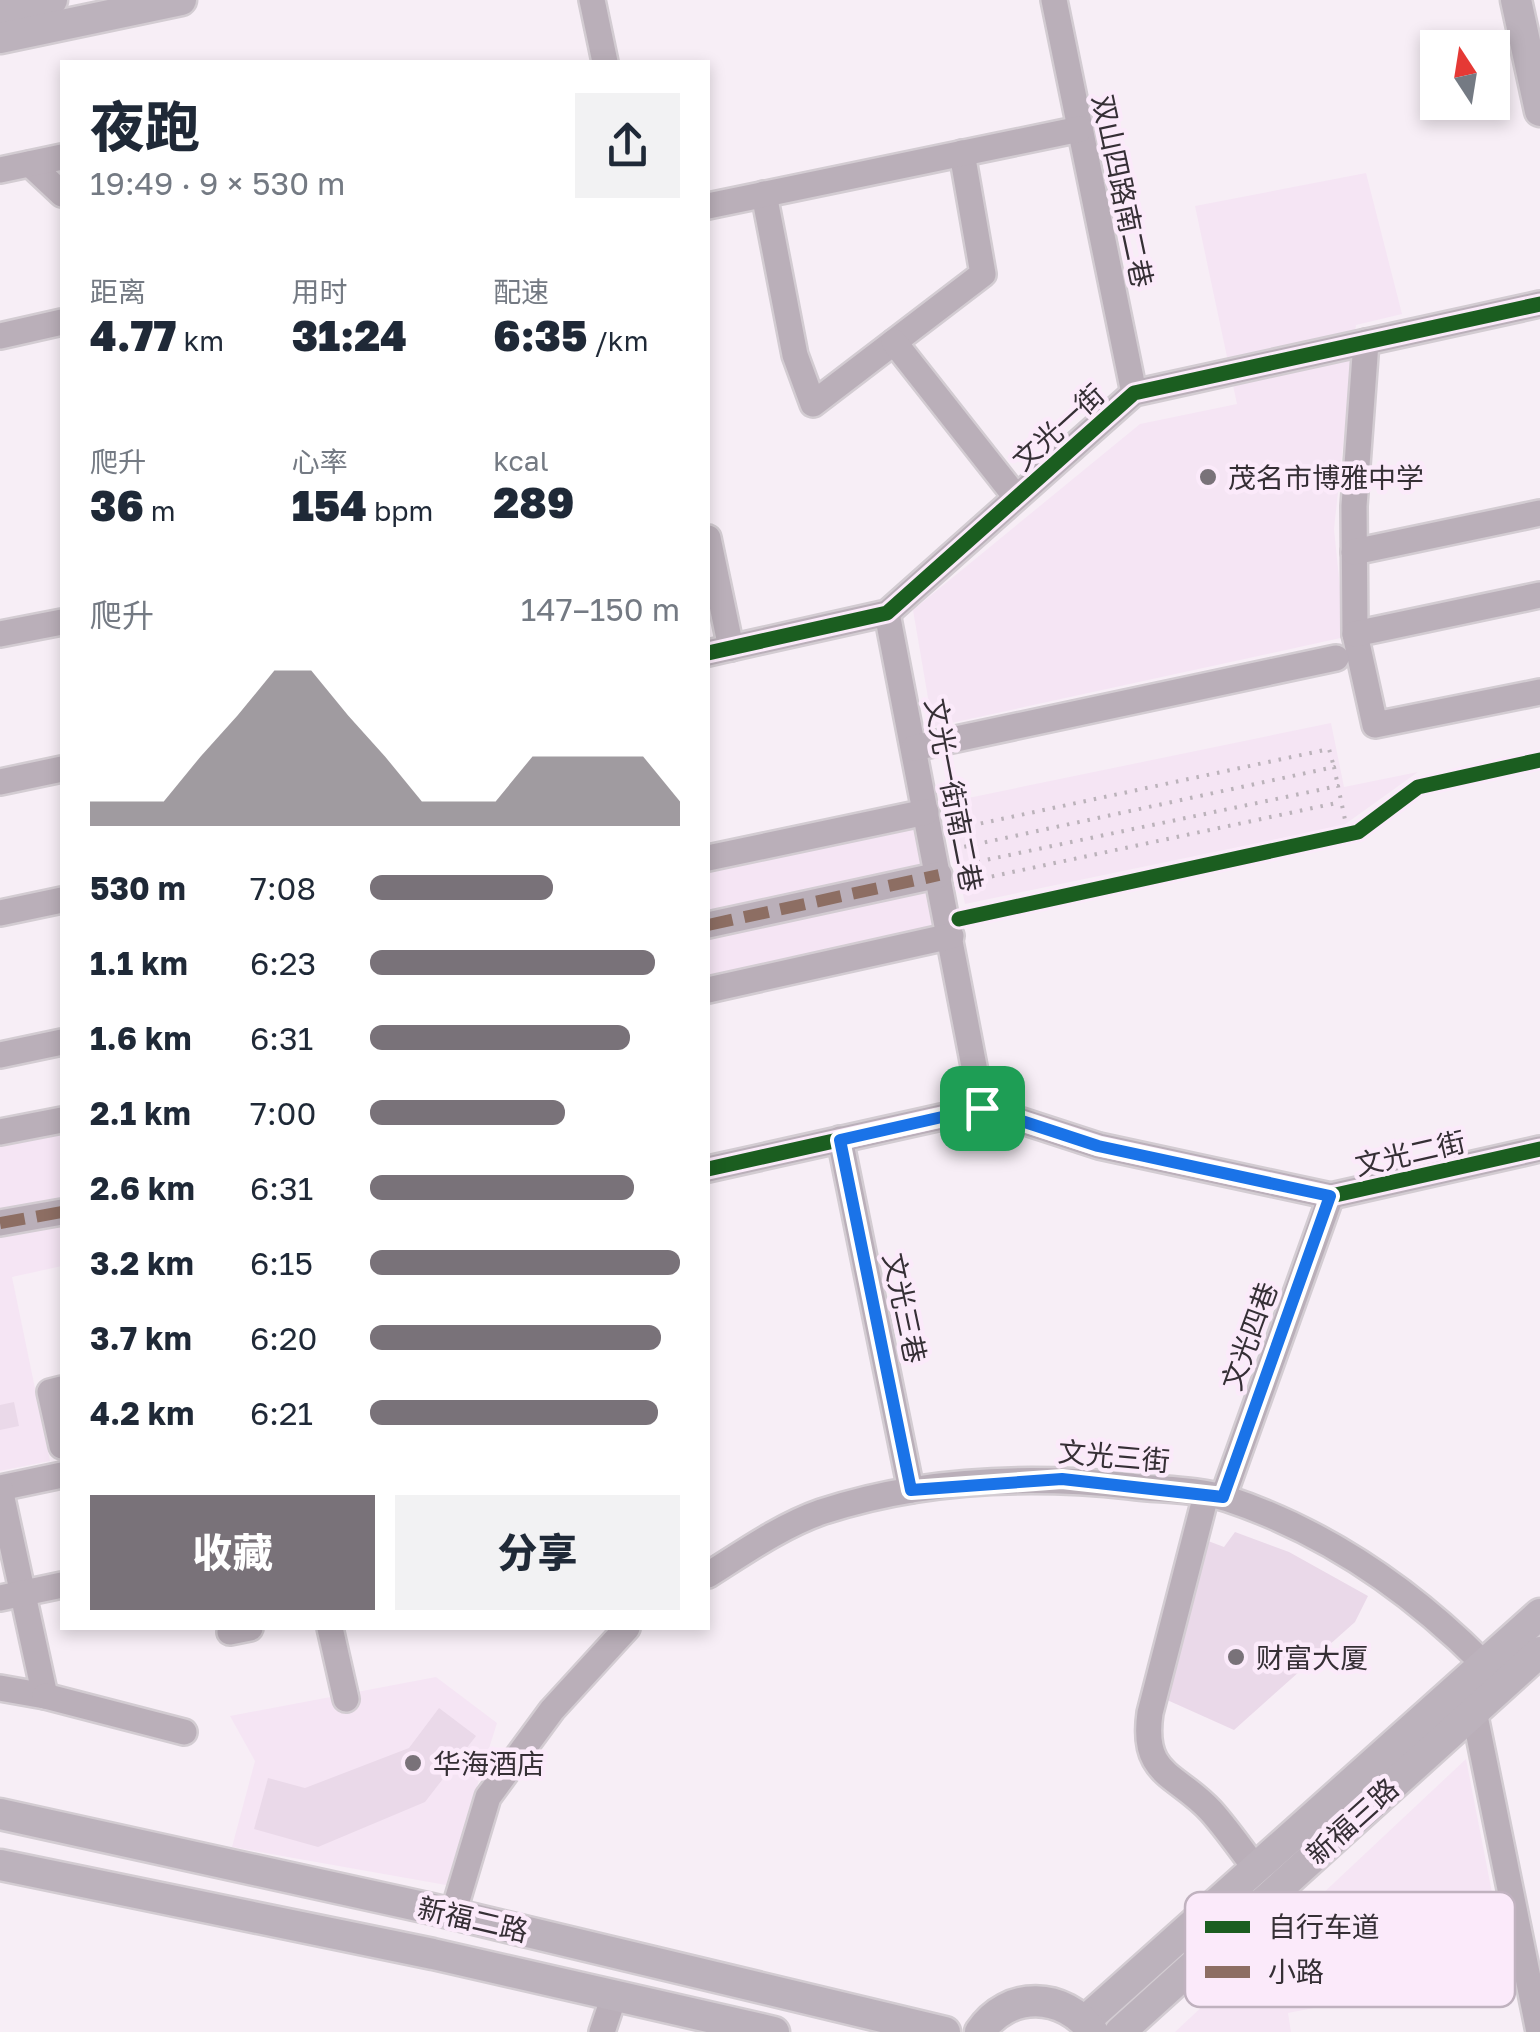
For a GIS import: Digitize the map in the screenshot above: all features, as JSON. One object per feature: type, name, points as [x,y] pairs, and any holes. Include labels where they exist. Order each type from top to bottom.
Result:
[{"type":"main road","points":[[0,11],[52,0]]},
{"type":"main road","points":[[0,38],[181,0]]},
{"type":"main road","points":[[1516,0],[1540,111]]},
{"type":"main road","points":[[1230,1892],[1540,1614]]},
{"type":"main road","name":"新福三路","points":[[1274,1892],[1540,1652]]},
{"type":"main road","name":"新福二路","points":[[0,1814],[453,1914],[945,2032]]},
{"type":"main road","name":"新福二路","points":[[0,1865],[433,1954],[613,1999],[774,2032]]},
{"type":"main road","points":[[980,2032],[1007,2007],[1029,2000],[1052,2002],[1089,2027],[1185,1935]]},
{"type":"main road","name":"新福三路","points":[[1120,2032],[1185,1973]]},
{"type":"street","points":[[592,0],[605,60]]},
{"type":"street","name":"双山四路南二巷","points":[[1054,0],[1134,394]]},
{"type":"street","points":[[710,206],[1080,129]]},
{"type":"street","points":[[764,194],[796,355],[813,404],[983,274],[962,153]]},
{"type":"street","points":[[0,170],[60,157]]},
{"type":"street","points":[[30,164],[60,192]]},
{"type":"street","name":"文光一街","points":[[719,650],[887,613],[1134,394],[1540,304]]},
{"type":"street","points":[[0,336],[60,322]]},
{"type":"street","points":[[894,342],[1016,498]]},
{"type":"street","points":[[1366,342],[1354,552],[1355,634],[1375,726],[1540,692]]},
{"type":"street","points":[[1354,552],[1540,513]]},
{"type":"street","points":[[710,558],[719,650]]},
{"type":"street","points":[[1355,634],[1540,595]]},
{"type":"street","name":"文光一街南二巷","points":[[887,613],[982,1108]]},
{"type":"street","points":[[0,634],[60,622]]},
{"type":"street","points":[[914,748],[1336,658]]},
{"type":"street","points":[[0,782],[60,769]]},
{"type":"street","points":[[710,858],[935,855]]},
{"type":"street","points":[[710,925],[935,855]]},
{"type":"street","points":[[0,913],[60,900]]},
{"type":"street","points":[[710,990],[951,936]]},
{"type":"street","points":[[0,1055],[60,1042]]},
{"type":"street","points":[[710,1169],[982,1108]]},
{"type":"street","name":"文光二街","points":[[982,1108],[1098,1146],[1330,1196],[1540,1149]]},
{"type":"street","points":[[0,1132],[60,1120]]},
{"type":"street","name":"文光三巷","points":[[840,1140],[911,1490]]},
{"type":"street","name":"文光四巷","points":[[1255,1868],[1213,1813],[1190,1791],[1162,1774],[1148,1750],[1150,1713],[1215,1496],[1330,1196]]},
{"type":"street","points":[[0,1224],[60,1212]]},
{"type":"street","points":[[60,1390],[50,1392],[60,1437]]},
{"type":"street","points":[[44,1696],[11,1596],[0,1489],[60,1475]]},
{"type":"street","name":"文光三街","points":[[710,1574],[818,1513],[911,1490],[1062,1479],[1215,1496],[1334,1545],[1384,1576],[1482,1662]]},
{"type":"street","points":[[11,1596],[60,1585]]},
{"type":"street","points":[[330,1630],[346,1699]]},
{"type":"street","points":[[453,1914],[488,1797],[618,1630]]},
{"type":"street","points":[[0,1688],[184,1732]]},
{"type":"street","points":[[1474,1711],[1511,1892]]},
{"type":"street","points":[[1515,1913],[1539,2032]]},
{"type":"street","points":[[602,2032],[613,1999]]},
{"type":"path","points":[[935,855],[1329,749],[1341,802],[1353,833],[1328,838]]},
{"type":"path","points":[[935,855],[1334,766]]},
{"type":"path","points":[[935,855],[1338,786]]},
{"type":"path","points":[[935,855],[1341,802]]},
{"type":"shaded area","name":"茂名市博雅中学","points":[[1366,173],[1402,314],[1356,325],[1334,529],[1345,637],[933,727],[913,610],[1140,424],[1237,404],[1195,206]]},
{"type":"shaded area","points":[[1331,723],[1344,787],[1418,772],[1344,825],[965,904],[944,803]]},
{"type":"shaded area","points":[[926,812],[951,936],[710,990],[710,858]]},
{"type":"shaded area","points":[[60,1120],[60,1266],[12,1277],[50,1461],[0,1471],[0,1132]]},
{"type":"shaded area","points":[[436,1677],[497,1723],[446,1885],[232,1847],[255,1761],[230,1716]]},
{"type":"shaded area","points":[[1466,1759],[1492,1892],[1324,1892]]},
{"type":"shaded area","points":[[1202,2007],[1319,2007],[1288,2013],[1291,2032],[1175,2032]]},
{"type":"building","points":[[14,1402],[19,1426],[0,1430],[0,1405]]},
{"type":"building","name":"财富大厦","points":[[1235,1532],[1289,1552],[1368,1596],[1355,1622],[1234,1730],[1147,1691],[1187,1533],[1224,1547]]},
{"type":"building","name":"华海酒店","points":[[439,1708],[476,1736],[425,1802],[318,1847],[254,1829],[268,1778],[305,1788],[409,1748]]},
{"type":"marked path","points":[[710,925],[939,875]]},
{"type":"marked path","points":[[0,1223],[60,1212]]},
{"type":"cycle path","points":[[710,653],[887,613],[1134,393],[1540,304]]},
{"type":"cycle path","points":[[959,919],[1358,832],[1418,787],[1540,760]]},
{"type":"cycle path","points":[[710,1169],[982,1108],[1099,1146],[1331,1196],[1540,1149]]},
{"type":"place","name":"茂名市博雅中学","points":[[1208,477]]},
{"type":"place","name":"财富大厦","points":[[1236,1657]]},
{"type":"place","name":"华海酒店","points":[[413,1763]]},
{"type":"route","points":[[982,1108],[1098,1146],[1330,1196],[1223,1497],[1062,1479],[958,1483],[911,1490],[840,1140],[982,1108]]}]
